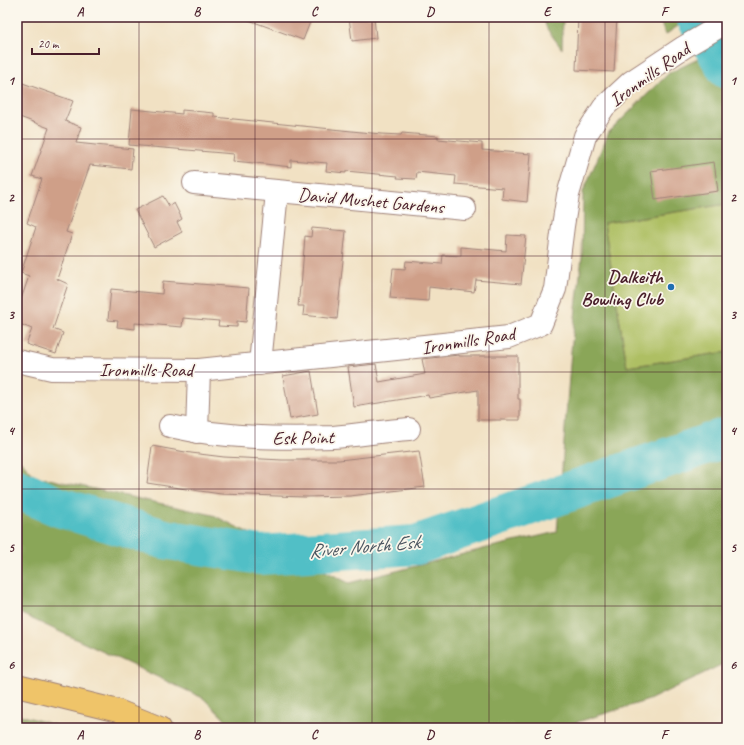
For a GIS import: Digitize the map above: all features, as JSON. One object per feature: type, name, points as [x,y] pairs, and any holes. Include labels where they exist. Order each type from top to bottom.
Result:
[{"type":"main road","points":[[17,686],[118,711],[160,728]]},
{"type":"street","name":"Ironmills Road","points":[[17,361],[52,369],[199,370],[509,337],[541,324],[555,289],[568,195],[585,136],[604,107],[631,82],[684,47],[727,22]]},
{"type":"street","name":"David Mushet Gardens","points":[[194,183],[464,209]]},
{"type":"street","name":"David Mushet Gardens","points":[[260,364],[277,192]]},
{"type":"street","points":[[197,432],[199,370]]},
{"type":"street","name":"Esk Point","points":[[170,426],[197,432],[274,438],[334,437],[409,429]]},
{"type":"green space","points":[[543,17],[563,17],[562,49],[547,29]]},
{"type":"green space","points":[[659,17],[691,17],[665,35]]},
{"type":"green space","points":[[727,45],[727,204],[604,223],[627,367],[727,352],[727,662],[649,700],[558,728],[234,728],[203,698],[17,612],[17,457],[35,476],[213,515],[349,583],[557,532],[571,351],[582,257],[583,192],[609,132],[669,73]]},
{"type":"green space","name":"Dalkeith Bowling Club","points":[[727,204],[727,352],[627,367],[604,223]]},
{"type":"green space","points":[[17,714],[64,728],[17,728]]},
{"type":"building","points":[[247,17],[312,17],[303,40],[246,19]]},
{"type":"building","points":[[349,17],[374,17],[376,38],[352,41]]},
{"type":"building","points":[[578,17],[617,17],[614,72],[576,70]]},
{"type":"building","points":[[17,81],[73,101],[65,121],[81,127],[76,143],[133,149],[131,169],[90,165],[66,232],[72,234],[57,279],[68,284],[53,329],[63,333],[56,354],[26,344],[32,329],[17,323],[17,311],[29,276],[21,273],[36,227],[27,223],[42,179],[32,176],[49,128],[17,116]]},
{"type":"building","points":[[132,109],[182,114],[182,110],[214,113],[214,117],[381,134],[401,135],[402,133],[438,136],[438,139],[482,143],[482,150],[531,154],[527,202],[502,199],[503,188],[455,184],[456,176],[417,172],[416,179],[397,178],[398,176],[346,171],[346,173],[326,171],[327,163],[291,160],[291,167],[233,161],[234,154],[129,145]]},
{"type":"building","points":[[714,162],[718,191],[655,200],[651,171]]},
{"type":"building","points":[[163,196],[169,206],[174,203],[182,219],[177,222],[182,232],[154,247],[135,210]]},
{"type":"building","points":[[312,228],[346,231],[337,319],[303,315],[304,306],[298,306],[305,236],[311,237]]},
{"type":"building","points":[[507,235],[526,236],[521,284],[476,280],[474,292],[429,287],[428,301],[390,298],[393,268],[405,269],[406,261],[442,264],[443,255],[461,256],[461,247],[506,251]]},
{"type":"building","points":[[163,281],[249,288],[246,322],[237,321],[237,327],[218,326],[219,321],[183,318],[182,327],[135,323],[135,329],[117,327],[118,321],[108,320],[111,289],[162,294]]},
{"type":"building","points":[[459,355],[518,356],[518,399],[520,399],[520,420],[478,420],[478,390],[429,398],[428,395],[354,407],[348,367],[376,364],[379,382],[425,374],[422,359]]},
{"type":"building","points":[[311,371],[318,414],[290,419],[283,376]]},
{"type":"building","points":[[152,446],[224,457],[282,460],[339,460],[419,451],[425,487],[350,496],[305,497],[221,494],[186,489],[147,483]]},
{"type":"waterway","name":"River North Esk","points":[[696,17],[727,69]]},
{"type":"waterway","name":"River North Esk","points":[[17,489],[59,507],[164,539],[260,555],[416,545],[727,437]]},
{"type":"place","name":"Dalkeith Bowling Club","points":[[671,287]]}]
